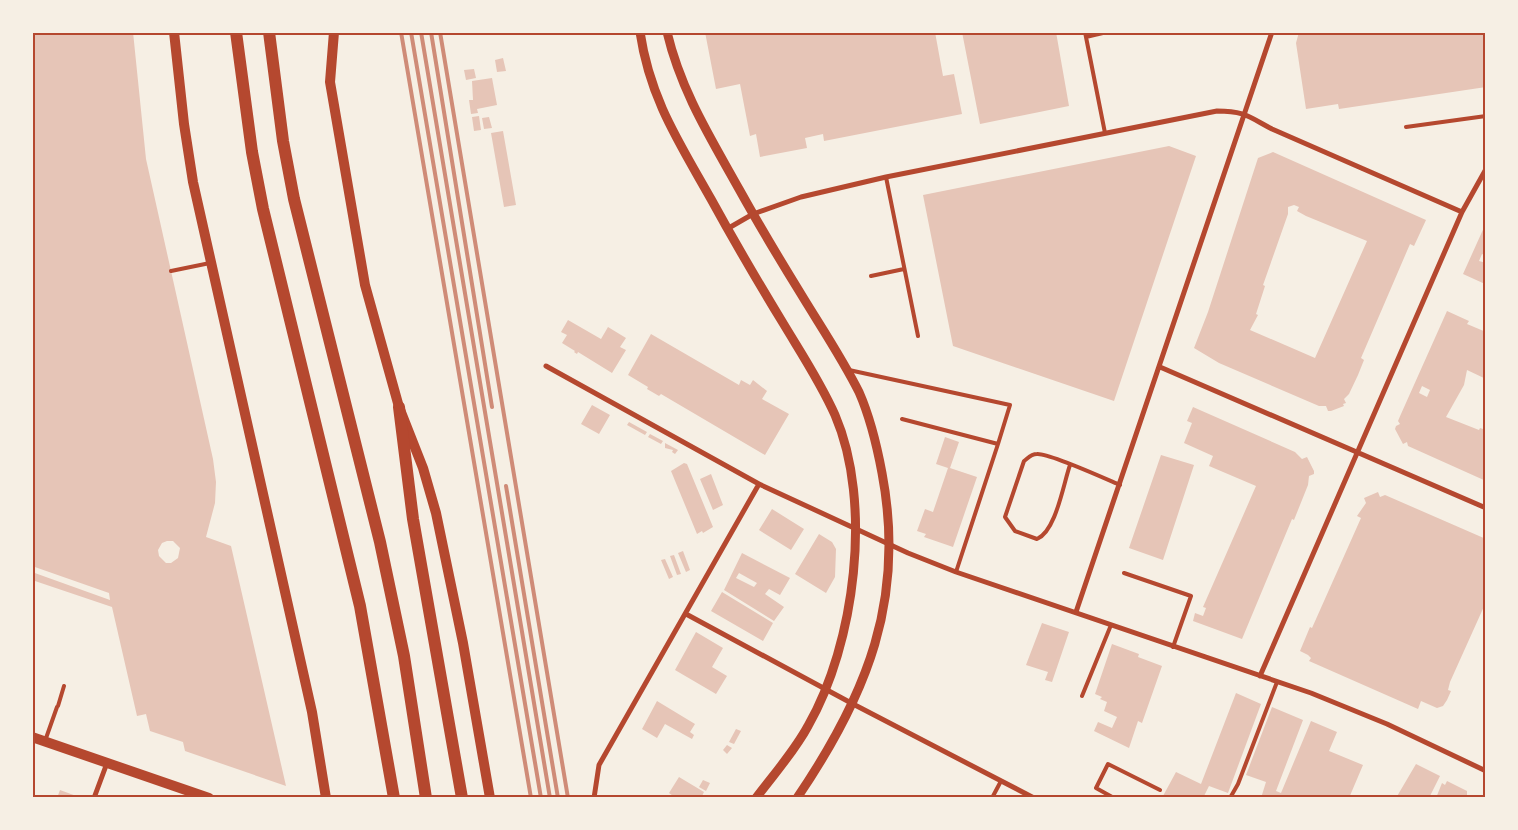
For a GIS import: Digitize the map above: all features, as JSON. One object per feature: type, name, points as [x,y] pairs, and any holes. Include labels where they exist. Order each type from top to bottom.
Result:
[{"type":"highway","points":[[236,32],[250,142],[263,209],[347,549],[371,663],[394,798]]},
{"type":"highway","points":[[269,32],[283,141],[294,200],[380,542],[404,656],[426,798]]},
{"type":"highway","points":[[399,407],[413,519],[462,798]]},
{"type":"main road","points":[[174,32],[188,154],[312,712],[326,798]]},
{"type":"main road","points":[[334,32],[329,76],[370,309],[399,407],[422,468],[446,555],[490,798]]},
{"type":"main road","points":[[32,737],[209,798]]},
{"type":"street","points":[[640,32],[658,102],[727,229],[822,388],[843,438],[850,473],[854,527],[854,573],[849,609],[840,646],[826,689],[797,744],[756,798]]},
{"type":"street","points":[[668,32],[676,67],[687,94],[753,214],[847,369],[860,395],[877,447],[885,489],[890,545],[888,578],[877,639],[853,704],[832,743],[797,798]]},
{"type":"street","points":[[1076,612],[1272,32]]},
{"type":"street","points":[[727,229],[753,214],[802,197],[886,177],[1207,112],[1245,114],[1272,129],[1462,212]]},
{"type":"street","points":[[1260,676],[1462,212],[1486,169]]},
{"type":"street","points":[[546,366],[759,484],[890,545],[956,572],[1345,706],[1486,771]]},
{"type":"street","points":[[1160,366],[1486,508]]},
{"type":"street","points":[[594,798],[599,766],[759,484]]},
{"type":"street","points":[[686,614],[853,704],[1034,798]]},
{"type":"street","points":[[94,798],[107,763]]},
{"type":"lane","points":[[1105,133],[1086,34],[1107,32]]},
{"type":"lane","points":[[1406,127],[1486,116]]},
{"type":"lane","points":[[886,177],[918,336]]},
{"type":"lane","points":[[171,271],[211,263]]},
{"type":"lane","points":[[871,276],[904,269]]},
{"type":"lane","points":[[847,369],[1010,405],[956,572]]},
{"type":"lane","points":[[902,419],[998,444]]},
{"type":"lane","points":[[1070,465],[1051,526],[1045,536],[1037,539],[1015,532],[1005,517],[1024,461],[1031,455],[1039,454],[1070,465],[1120,484]]},
{"type":"lane","points":[[1124,573],[1191,596],[1173,648]]},
{"type":"lane","points":[[1082,696],[1110,625]]},
{"type":"lane","points":[[1230,798],[1238,784],[1277,682]]},
{"type":"lane","points":[[45,741],[64,686]]},
{"type":"lane","points":[[1114,798],[1096,788],[1108,764],[1160,790]]},
{"type":"lane","points":[[992,798],[1001,781]]},
{"type":"building","points":[[32,32],[133,32],[146,159],[213,459],[216,482],[215,503],[206,537],[231,546],[286,786],[185,751],[183,742],[150,731],[146,714],[137,716],[112,607],[32,580],[32,572],[110,600],[109,593],[32,566]],"holes":[[[173,541],[180,548],[178,558],[171,563],[166,563],[159,556],[158,550],[162,543]]]},
{"type":"building","points":[[705,32],[935,32],[943,76],[954,74],[962,114],[824,141],[823,134],[805,138],[807,148],[760,157],[756,134],[750,136],[740,84],[716,89]]},
{"type":"building","points":[[962,32],[1056,32],[1069,106],[980,124]]},
{"type":"building","points":[[1299,32],[1388,32],[1388,35],[1486,32],[1486,87],[1339,109],[1338,104],[1306,109],[1296,43]]},
{"type":"building","points":[[503,58],[506,71],[497,72],[495,60]]},
{"type":"building","points":[[474,69],[476,78],[466,80],[464,70]]},
{"type":"building","points":[[492,78],[497,105],[477,109],[478,113],[471,114],[469,100],[473,100],[472,81]]},
{"type":"building","points":[[479,116],[481,130],[474,131],[472,117]]},
{"type":"building","points":[[489,117],[492,128],[484,129],[482,118]]},
{"type":"building","points":[[503,131],[516,205],[504,207],[491,133]]},
{"type":"building","points":[[1169,146],[1196,156],[1114,401],[953,346],[923,195]]},
{"type":"building","points":[[1273,152],[1426,220],[1414,246],[1410,244],[1361,358],[1364,360],[1358,375],[1349,394],[1344,399],[1346,403],[1343,404],[1344,406],[1331,411],[1328,411],[1326,406],[1319,406],[1219,363],[1194,348],[1208,312],[1258,158]],"holes":[[[1294,205],[1299,207],[1297,211],[1306,216],[1367,241],[1315,358],[1250,330],[1258,315],[1256,314],[1265,286],[1263,285],[1288,214],[1288,207]]]},
{"type":"building","points":[[1486,223],[1486,256],[1482,254],[1479,261],[1486,263],[1485,284],[1463,274]]},
{"type":"building","points":[[1447,311],[1469,321],[1467,324],[1486,332],[1486,379],[1467,370],[1464,385],[1446,417],[1479,430],[1480,428],[1486,430],[1486,481],[1408,446],[1407,442],[1403,444],[1395,429],[1400,424],[1398,421]],"holes":[[[1422,386],[1430,390],[1427,397],[1419,393]]]},
{"type":"building","points":[[568,320],[601,339],[608,327],[626,338],[620,347],[626,350],[612,373],[578,352],[577,354],[562,343],[567,335],[561,332]]},
{"type":"building","points":[[651,334],[739,385],[741,380],[750,385],[753,380],[767,391],[762,399],[789,414],[765,455],[661,394],[659,396],[647,389],[648,387],[628,375]]},
{"type":"building","points":[[592,405],[610,415],[599,434],[581,424]]},
{"type":"building","points":[[1193,407],[1295,452],[1302,459],[1307,457],[1314,471],[1314,474],[1309,476],[1308,485],[1294,520],[1292,519],[1242,639],[1193,621],[1195,613],[1203,616],[1206,608],[1203,607],[1256,486],[1209,466],[1213,456],[1184,443],[1192,423],[1187,421]]},
{"type":"building","points":[[629,422],[647,432],[645,435],[627,425]]},
{"type":"building","points":[[650,434],[663,441],[661,444],[648,437]]},
{"type":"building","points":[[945,437],[959,442],[950,468],[977,477],[953,547],[924,537],[926,534],[917,531],[925,509],[933,512],[948,468],[936,464]]},
{"type":"building","points":[[665,443],[678,450],[675,454],[672,452],[673,450],[665,448]]},
{"type":"building","points":[[1161,455],[1194,465],[1163,560],[1129,548]]},
{"type":"building","points":[[684,463],[687,464],[713,527],[703,533],[702,531],[697,534],[671,471]]},
{"type":"building","points":[[711,474],[723,505],[713,510],[700,479]]},
{"type":"building","points":[[1378,492],[1380,497],[1385,495],[1486,539],[1486,602],[1450,682],[1448,690],[1451,691],[1447,700],[1443,706],[1437,708],[1421,701],[1418,709],[1309,661],[1311,658],[1300,651],[1361,518],[1357,516],[1366,503],[1364,498]]},
{"type":"building","points":[[772,509],[804,529],[791,550],[759,530]]},
{"type":"building","points":[[819,534],[832,542],[836,549],[835,577],[826,593],[795,574]]},
{"type":"building","points":[[683,551],[690,570],[686,572],[678,553]]},
{"type":"building","points":[[742,553],[790,578],[780,595],[769,589],[765,594],[784,607],[774,621],[724,590]],"holes":[[[739,573],[757,583],[754,587],[736,578]]]},
{"type":"building","points":[[674,555],[681,574],[677,575],[670,556]]},
{"type":"building","points":[[665,559],[673,577],[669,579],[661,560]]},
{"type":"building","points":[[722,592],[773,623],[763,641],[711,611]]},
{"type":"building","points":[[1042,623],[1069,632],[1052,682],[1045,680],[1048,672],[1026,665]]},
{"type":"building","points":[[696,632],[723,648],[712,667],[727,676],[716,694],[675,670]]},
{"type":"building","points":[[1112,644],[1139,654],[1138,657],[1162,666],[1142,723],[1138,721],[1129,748],[1094,731],[1098,722],[1112,728],[1117,717],[1104,711],[1107,702],[1095,694]]},
{"type":"building","points":[[1236,693],[1261,704],[1228,793],[1209,786],[1203,798],[1163,796],[1176,772],[1201,784]]},
{"type":"building","points":[[657,701],[695,724],[690,732],[694,735],[692,739],[665,724],[657,738],[642,729]]},
{"type":"building","points":[[1272,707],[1303,720],[1276,791],[1281,793],[1311,721],[1337,732],[1329,751],[1363,765],[1349,798],[1261,798],[1266,782],[1246,775]]},
{"type":"building","points":[[736,729],[741,731],[734,744],[729,742]]},
{"type":"building","points":[[727,745],[732,748],[727,754],[723,750]]},
{"type":"building","points":[[1416,764],[1440,776],[1429,798],[1396,798]]},
{"type":"building","points":[[679,777],[704,792],[701,798],[676,798],[669,793]]},
{"type":"building","points":[[703,780],[710,783],[706,791],[699,787]]},
{"type":"building","points":[[1447,781],[1467,791],[1467,798],[1436,798],[1442,783],[1445,785]]},
{"type":"building","points":[[60,790],[79,797],[79,798],[57,798]]},
{"type":"railway","points":[[401,32],[531,798]]},
{"type":"railway","points":[[411,32],[541,798]]},
{"type":"railway","points":[[421,32],[550,798]]},
{"type":"railway","points":[[431,32],[492,407]]},
{"type":"railway","points":[[440,32],[568,798]]},
{"type":"railway","points":[[506,486],[558,798]]}]
